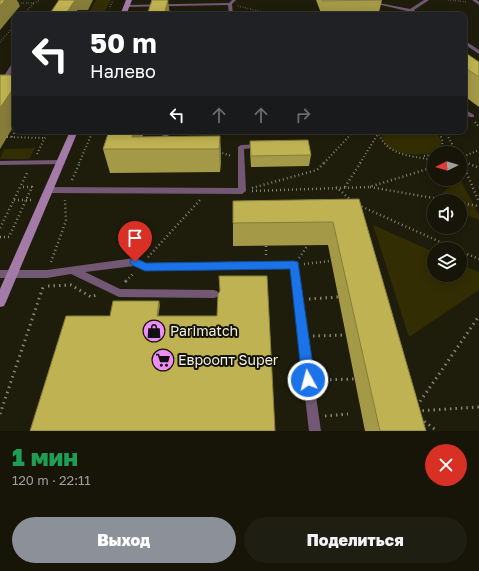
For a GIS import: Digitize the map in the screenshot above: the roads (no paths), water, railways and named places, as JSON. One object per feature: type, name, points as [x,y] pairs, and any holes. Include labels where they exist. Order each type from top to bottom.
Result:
[{"type":"street","points":[[124,12],[129,0]]},
{"type":"street","points":[[0,302],[73,134]]},
{"type":"lane","points":[[407,12],[427,0]]},
{"type":"lane","points":[[126,6],[198,2],[232,2],[231,12]]},
{"type":"lane","points":[[472,2],[479,4]]},
{"type":"lane","points":[[379,4],[414,12]]},
{"type":"lane","points":[[467,44],[479,52]]},
{"type":"lane","points":[[8,88],[0,87],[12,68]]},
{"type":"lane","points":[[467,112],[472,116]]},
{"type":"lane","points":[[166,134],[164,147],[171,147]]},
{"type":"lane","points":[[48,190],[242,191],[241,146],[271,146]]},
{"type":"lane","points":[[0,163],[61,162]]},
{"type":"lane","points":[[0,274],[47,274],[135,262],[145,267],[294,265],[315,431]]},
{"type":"lane","points":[[73,271],[119,293],[214,294]]},
{"type":"place","name":"Parimatch","points":[[154,331]]},
{"type":"place","name":"Евроопт Super","points":[[163,360]]}]
